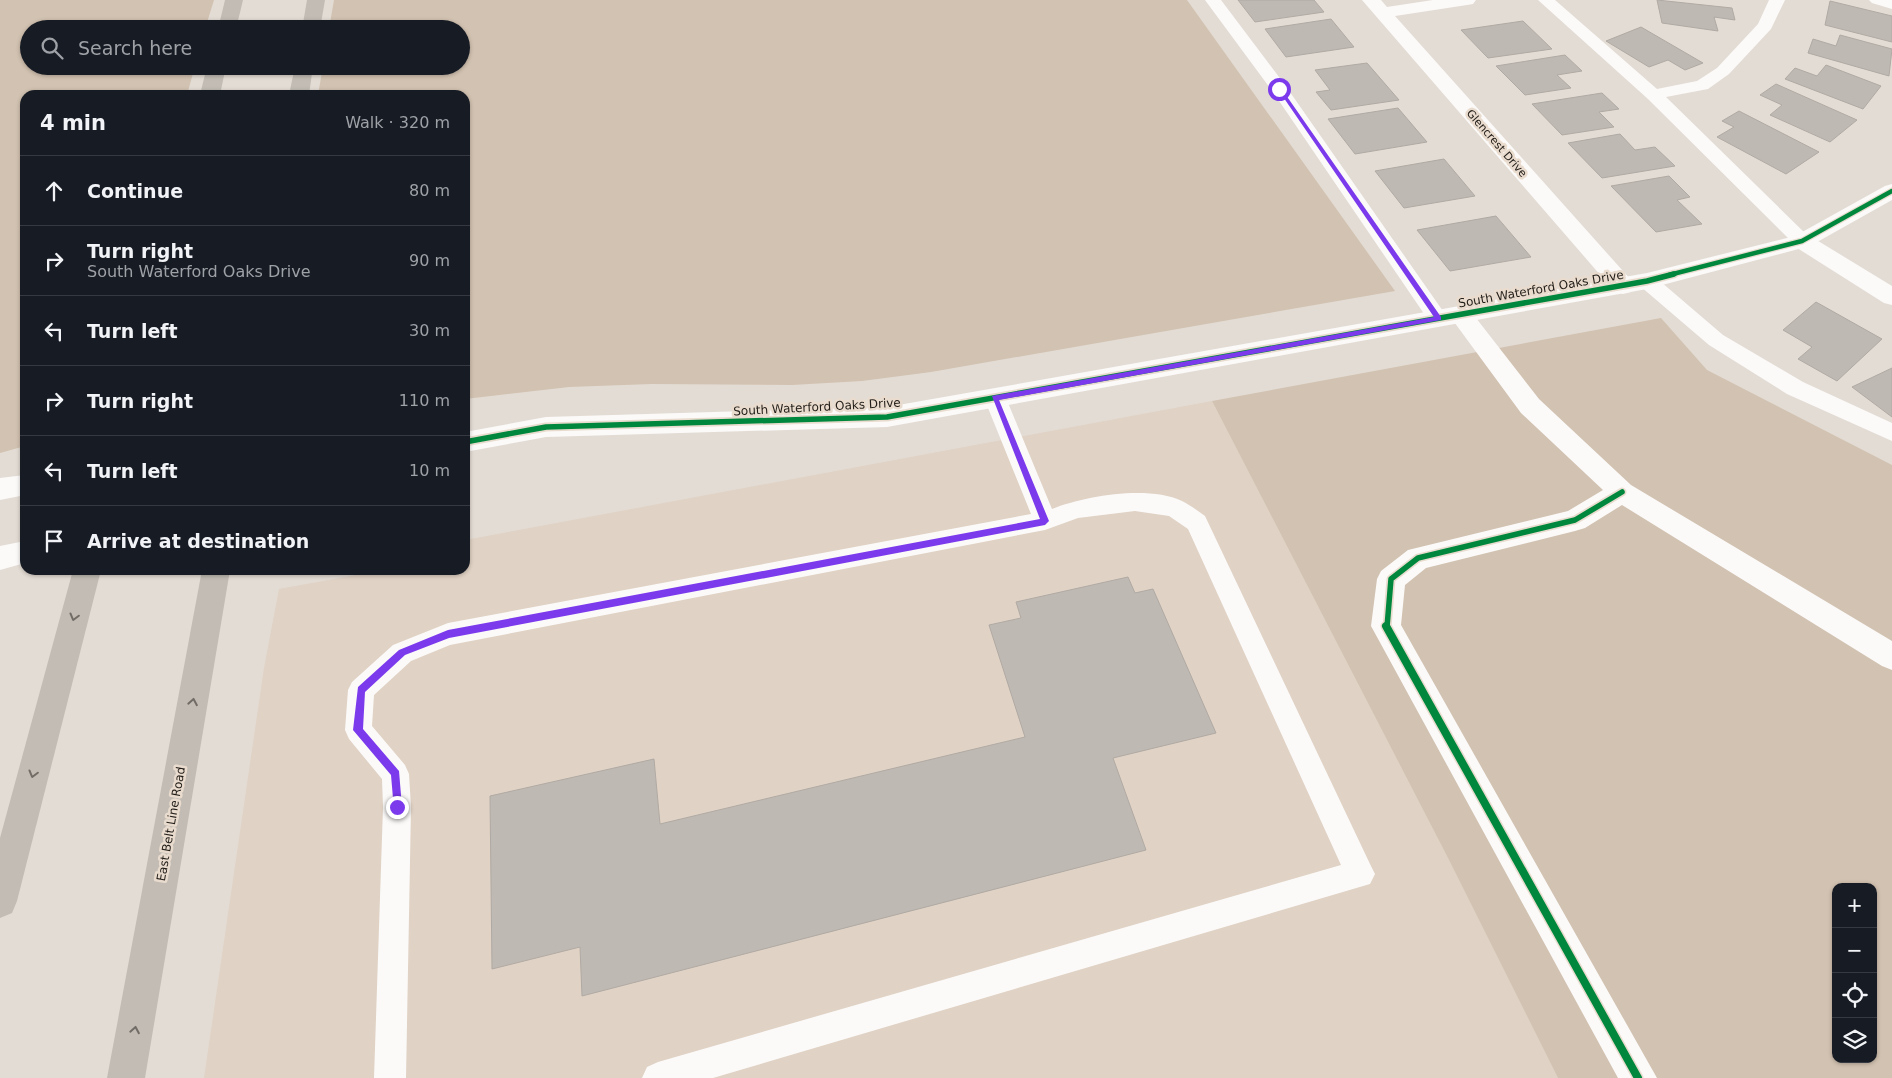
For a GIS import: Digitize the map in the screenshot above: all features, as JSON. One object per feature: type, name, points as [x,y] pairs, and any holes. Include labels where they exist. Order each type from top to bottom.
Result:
[{"type":"main road","points":[[229,20],[234,0]]},
{"type":"main road","points":[[312,20],[316,0]]},
{"type":"main road","points":[[211,90],[215,75]]},
{"type":"main road","points":[[300,90],[302,75]]},
{"type":"main road","points":[[0,901],[86,575]]},
{"type":"main road","name":"East Belt Line Road","points":[[126,1078],[215,575]]},
{"type":"street","points":[[1377,6],[1467,0]]},
{"type":"street","name":"Glencrest Drive","points":[[1377,6],[1623,286]]},
{"type":"street","name":"South Waterford Oaks Drive","points":[[470,441],[546,427],[887,417],[995,398],[1647,281],[1802,241],[1892,190]]},
{"type":"street","points":[[1802,241],[1892,297]]},
{"type":"street","points":[[1450,317],[1530,406],[1622,492],[1892,657]]},
{"type":"street","points":[[0,489],[20,486]]},
{"type":"street","points":[[1622,492],[1575,520],[1418,558],[1391,579],[1386,626],[1638,1078]]},
{"type":"street","points":[[0,558],[20,553]]},
{"type":"lane","points":[[1213,0],[1450,317]]},
{"type":"lane","points":[[1546,0],[1654,95],[1802,241]]},
{"type":"lane","points":[[1654,95],[1702,85],[1723,71],[1765,26],[1777,0]]},
{"type":"lane","points":[[1877,0],[1892,4]]},
{"type":"lane","points":[[1647,281],[1716,340],[1795,388],[1892,432]]},
{"type":"lane","points":[[995,398],[1045,521]]},
{"type":"lane","points":[[390,1078],[397,807],[395,774],[358,730],[361,690],[402,653],[448,634],[1045,521],[1077,508],[1135,502],[1174,508],[1197,524],[1360,874],[658,1078]]},
{"type":"shaded area","points":[[0,0],[214,0],[208,20],[20,20],[20,75],[193,75],[188,90],[20,90],[20,447],[0,453]]},
{"type":"shaded area","points":[[334,0],[1187,0],[1395,291],[931,372],[862,381],[792,385],[651,384],[569,387],[470,398],[470,90],[319,90],[321,75],[470,75],[470,20],[331,20]]},
{"type":"shaded area","points":[[1661,318],[1707,370],[1892,465],[1892,1078],[1558,1078],[1448,858],[1212,401]]},
{"type":"shaded area","points":[[1212,401],[1448,858],[1558,1078],[204,1078],[264,668],[279,589],[356,575],[470,575],[470,539]]},
{"type":"building","points":[[1238,0],[1314,0],[1324,12],[1255,22]]},
{"type":"building","points":[[1657,0],[1732,8],[1735,20],[1714,17],[1718,31],[1662,23]]},
{"type":"building","points":[[1830,1],[1892,16],[1892,42],[1825,25]]},
{"type":"building","points":[[1331,19],[1354,47],[1286,57],[1265,29]]},
{"type":"building","points":[[1523,21],[1552,49],[1488,58],[1461,30]]},
{"type":"building","points":[[1641,27],[1703,63],[1685,70],[1668,60],[1649,67],[1606,41]]},
{"type":"building","points":[[1840,35],[1892,49],[1889,76],[1808,53],[1813,39],[1836,46]]},
{"type":"building","points":[[1565,55],[1582,71],[1557,75],[1571,88],[1525,95],[1496,66]]},
{"type":"building","points":[[1367,63],[1399,100],[1331,110],[1316,92],[1330,90],[1315,70]]},
{"type":"building","points":[[1826,65],[1881,86],[1863,109],[1785,79],[1795,68],[1817,76]]},
{"type":"building","points":[[1776,84],[1857,120],[1830,142],[1770,115],[1782,105],[1760,95]]},
{"type":"building","points":[[1602,93],[1619,109],[1599,112],[1614,127],[1562,135],[1532,104]]},
{"type":"building","points":[[1398,108],[1427,142],[1355,154],[1328,119]]},
{"type":"building","points":[[1739,111],[1819,152],[1786,174],[1717,137],[1734,127],[1722,121]]},
{"type":"building","points":[[1620,134],[1635,150],[1655,147],[1675,166],[1602,178],[1568,143]]},
{"type":"building","points":[[1444,159],[1475,196],[1404,208],[1375,171]]},
{"type":"building","points":[[1669,176],[1690,197],[1677,200],[1702,224],[1656,232],[1611,186]]},
{"type":"building","points":[[1496,216],[1531,257],[1450,271],[1417,230]]},
{"type":"building","points":[[1816,302],[1882,339],[1837,381],[1798,359],[1812,347],[1783,330]]},
{"type":"building","points":[[1892,368],[1892,417],[1852,387]]},
{"type":"building","points":[[1128,577],[1135,593],[1153,589],[1216,733],[1113,758],[1146,850],[582,996],[580,947],[492,969],[490,796],[654,759],[660,824],[1025,737],[989,625],[1021,618],[1016,602]]},
{"type":"cycle path","points":[[470,441],[546,427],[887,417],[1647,281],[1802,241],[1892,191]]},
{"type":"cycle path","points":[[1622,492],[1575,520],[1418,558],[1391,579],[1386,626],[1638,1078]]},
{"type":"route","points":[[397,807],[395,774],[358,730],[361,690],[402,653],[448,634],[1045,521],[995,398],[1438,319],[1279,89]]}]
